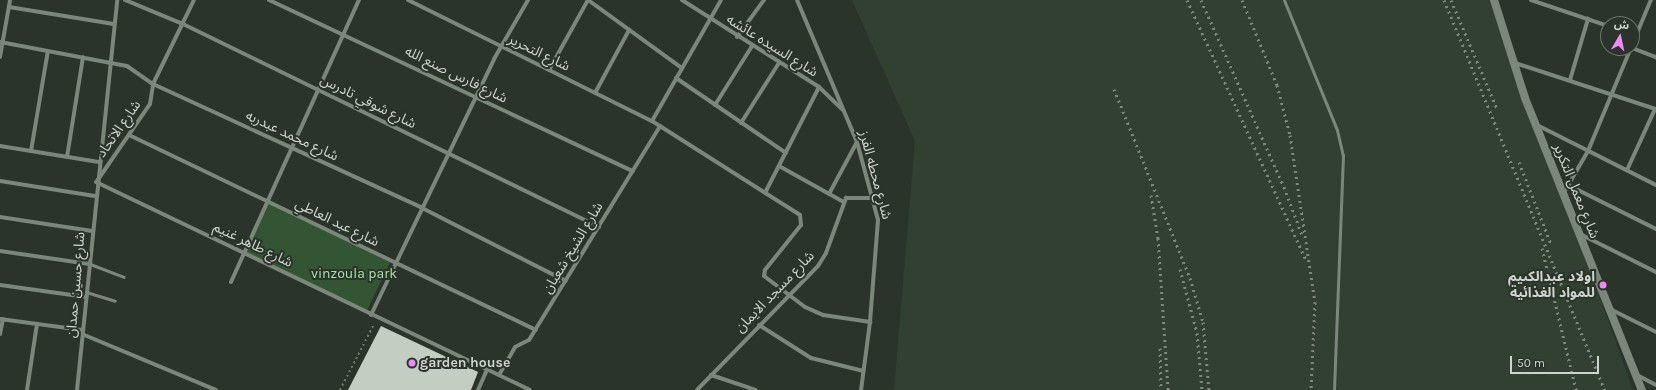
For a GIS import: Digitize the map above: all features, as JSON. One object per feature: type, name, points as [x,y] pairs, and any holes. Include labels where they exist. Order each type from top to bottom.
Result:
[{"type":"street","points":[[0,57],[1,43],[10,0]]},
{"type":"street","name":"شارع حسين حمدان","points":[[77,390],[96,182],[112,62],[117,0]]},
{"type":"street","name":"شارع شوقي تادرس","points":[[125,0],[183,24],[599,227]]},
{"type":"street","name":"شارع الاتحاد","points":[[96,182],[150,104],[153,84],[194,0]]},
{"type":"street","name":"شارع فارس صنع الله","points":[[269,0],[343,33],[633,171]]},
{"type":"street","points":[[232,282],[358,0]]},
{"type":"street","name":"شارع التحرير","points":[[408,0],[652,121],[800,215],[801,225],[764,273],[789,295]]},
{"type":"street","points":[[371,315],[395,262],[502,47],[527,1],[521,0]]},
{"type":"street","points":[[549,70],[588,0],[682,68]]},
{"type":"street","name":"شارع السيده عائشه","points":[[682,0],[710,20],[819,87],[847,115]]},
{"type":"street","points":[[652,121],[721,0]]},
{"type":"street","points":[[737,37],[764,0]]},
{"type":"street","name":"شارع محطه الفرز","points":[[797,0],[847,115],[857,142],[872,198],[878,237],[870,322],[861,390]]},
{"type":"street","name":"شارع معمل التكرير","points":[[1494,0],[1535,124],[1642,390]]},
{"type":"street","points":[[1531,0],[1541,2],[1600,23]]},
{"type":"street","points":[[1640,29],[1654,0]]},
{"type":"street","points":[[9,7],[114,24]]},
{"type":"street","points":[[1570,80],[1588,19]]},
{"type":"street","points":[[596,93],[630,30]]},
{"type":"street","name":"شارع محمد عبدربه","points":[[1,43],[112,62],[127,66],[153,84],[422,208],[566,281]]},
{"type":"street","points":[[715,105],[752,46]]},
{"type":"street","points":[[30,151],[48,51]]},
{"type":"street","points":[[1640,51],[1656,57]]},
{"type":"street","points":[[1563,194],[1570,186],[1588,151],[1614,95],[1629,56]]},
{"type":"street","points":[[67,157],[83,57]]},
{"type":"street","points":[[742,123],[778,63]]},
{"type":"street","points":[[1514,63],[1570,80],[1655,109],[1627,170]]},
{"type":"street","points":[[676,78],[786,153]]},
{"type":"street","points":[[765,193],[819,87]]},
{"type":"street","points":[[1535,124],[1656,185]]},
{"type":"street","name":"شارع الشيخ شعبان","points":[[499,376],[515,347],[529,340],[536,330],[660,126]]},
{"type":"street","name":"شارع عبد العاطي","points":[[129,135],[536,330]]},
{"type":"street","points":[[829,194],[857,142]]},
{"type":"street","points":[[0,146],[99,162]]},
{"type":"street","points":[[779,166],[844,202],[849,197],[872,198]]},
{"type":"street","points":[[0,181],[95,196]]},
{"type":"street","name":"شارع طاهر غنيم","points":[[96,182],[530,390]]},
{"type":"street","points":[[1570,186],[1656,229]]},
{"type":"street","name":"شارع مسجد الايمان","points":[[697,390],[789,295],[826,253],[844,202]]},
{"type":"street","points":[[0,217],[92,231]]},
{"type":"street","points":[[1579,234],[1656,272]]},
{"type":"street","points":[[0,251],[88,264]]},
{"type":"street","points":[[0,285],[86,297]]},
{"type":"street","points":[[789,295],[823,315],[870,322]]},
{"type":"street","points":[[1610,309],[1656,332]]},
{"type":"street","points":[[0,334],[1,319],[82,332],[216,390]]},
{"type":"street","points":[[27,390],[37,324]]},
{"type":"street","points":[[760,325],[811,358],[863,371]]},
{"type":"street","points":[[478,390],[487,370]]},
{"type":"street","points":[[711,375],[756,390]]},
{"type":"street","points":[[1636,375],[1656,385]]},
{"type":"lane","points":[[1284,0],[1337,130],[1343,156],[1334,390]]},
{"type":"lane","points":[[88,264],[124,277]]},
{"type":"lane","points":[[86,292],[115,301]]},
{"type":"path","points":[[340,390],[377,318]]},
{"type":"shaded area","points":[[852,0],[1493,0],[1633,390],[894,390],[915,141]]},
{"type":"green space","name":"vinzoula park","points":[[268,203],[390,263],[367,311],[244,252]]},
{"type":"building","name":"garden house","points":[[381,326],[478,372],[471,390],[348,390]]},
{"type":"railway","points":[[1187,0],[1306,260]]},
{"type":"railway","points":[[1201,0],[1284,187],[1302,235]]},
{"type":"railway","points":[[1242,0],[1277,85],[1290,135],[1315,302],[1311,390]]},
{"type":"railway","points":[[1444,0],[1605,390]]},
{"type":"railway","points":[[1451,0],[1497,109]]},
{"type":"railway","points":[[1114,89],[1190,278],[1203,322],[1209,390]]},
{"type":"railway","points":[[1519,162],[1551,244]]},
{"type":"railway","points":[[1151,195],[1158,238],[1168,390]]},
{"type":"railway","points":[[1542,248],[1576,390]]},
{"type":"railway","points":[[1180,269],[1197,333],[1202,390]]},
{"type":"railway","points":[[1160,348],[1161,390]]},
{"type":"place","name":"اولاد عبدالكىيم للمواد الغذائية","points":[[1603,285]]},
{"type":"place","name":"garden house","points":[[412,363]]}]
